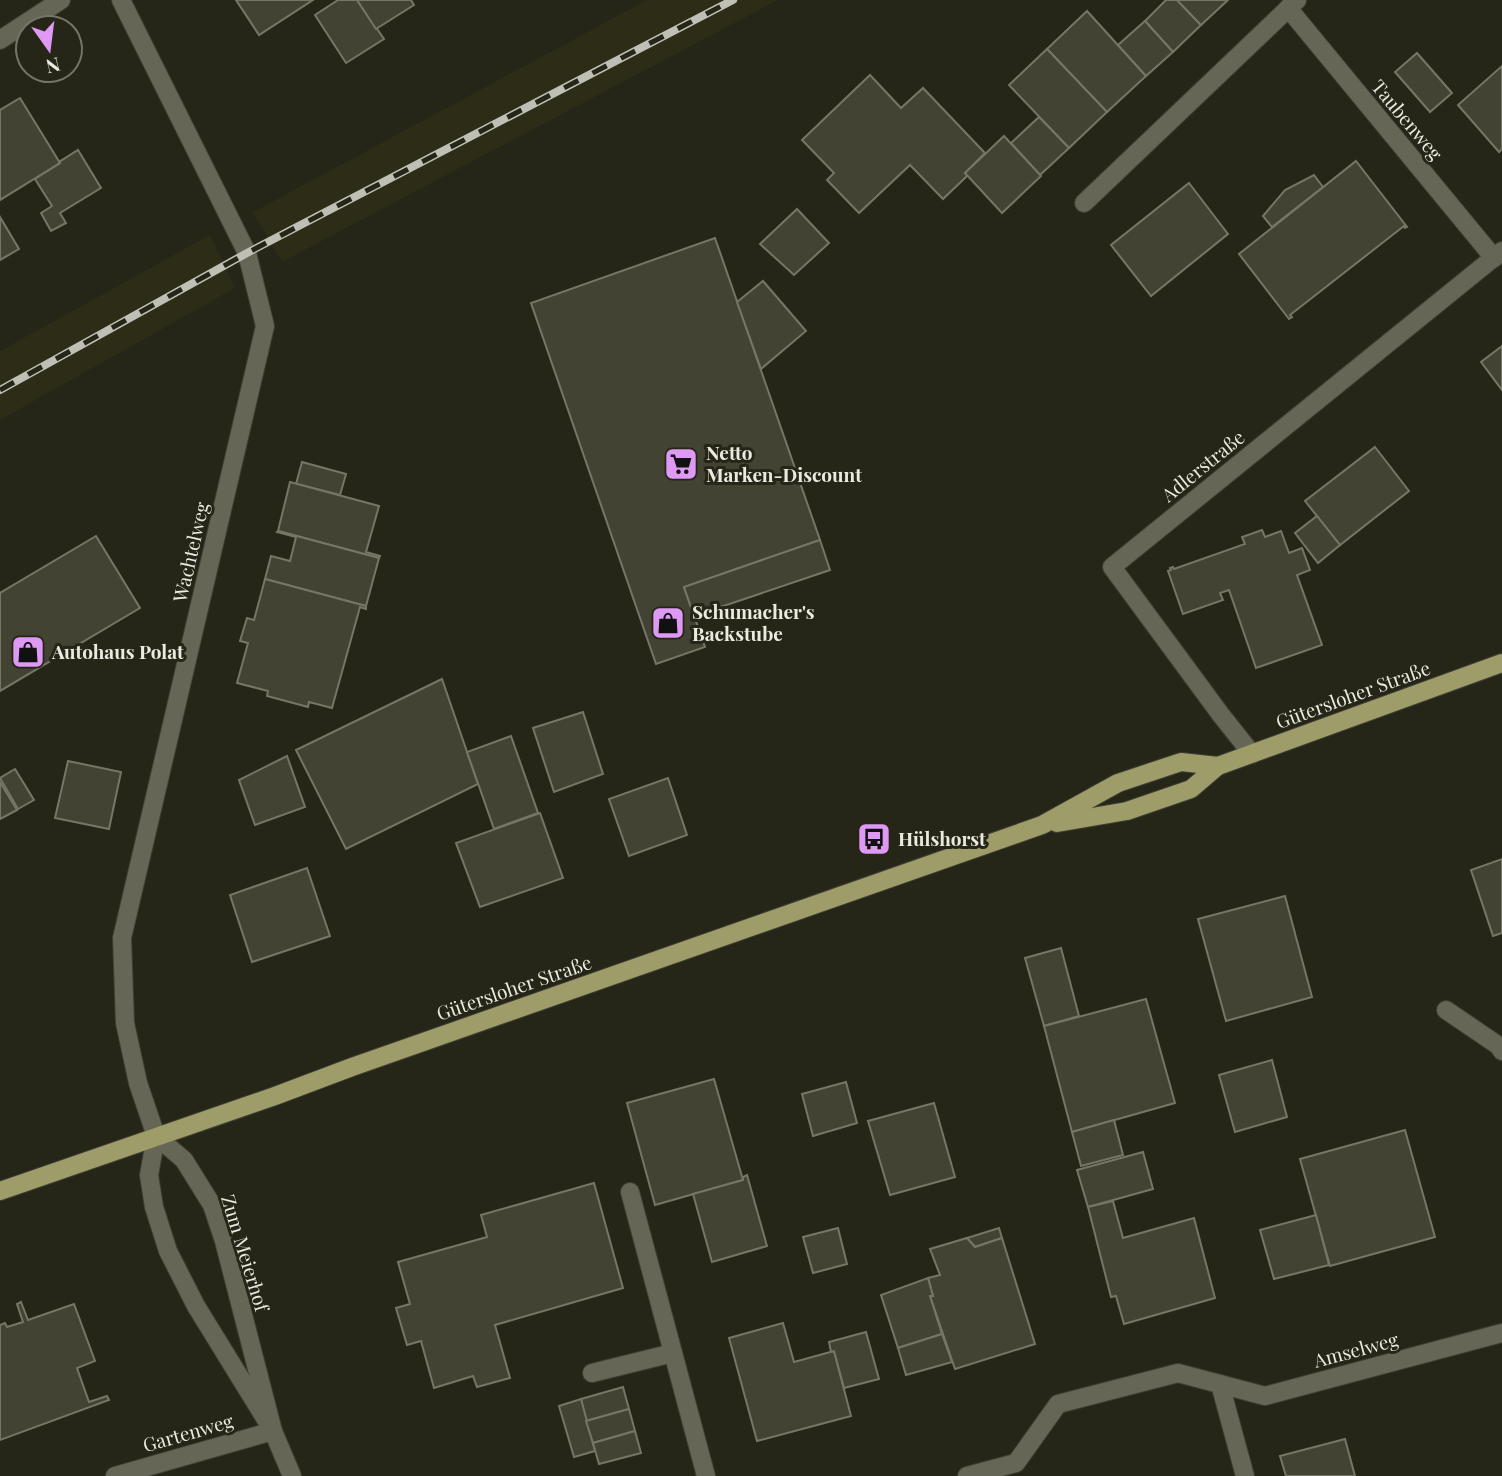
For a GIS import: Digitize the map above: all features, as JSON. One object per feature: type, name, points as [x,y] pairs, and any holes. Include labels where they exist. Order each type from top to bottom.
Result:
[{"type":"main road","name":"Gütersloher Straße","points":[[1042,825],[1128,811],[1191,789],[1217,766],[1502,663]]},
{"type":"main road","name":"Gütersloher Straße","points":[[0,1191],[1042,825],[1118,783],[1181,762],[1217,766]]},
{"type":"street","points":[[0,40],[61,0]]},
{"type":"street","name":"Wachtelweg","points":[[121,0],[247,254],[265,326],[122,937],[125,1023],[138,1083],[156,1136]]},
{"type":"street","name":"Taubenweg","points":[[1084,202],[1292,4],[1498,255]]},
{"type":"street","name":"Adlerstraße","points":[[1252,754],[1112,567],[1498,255]]},
{"type":"street","points":[[1446,1010],[1499,1046],[1502,1051]]},
{"type":"street","name":"Zum Meierhof","points":[[156,1136],[149,1175],[154,1207],[168,1251],[196,1306],[273,1431]]},
{"type":"street","name":"Zum Meierhof","points":[[156,1136],[184,1160],[212,1205],[224,1241],[273,1431],[292,1476]]},
{"type":"street","points":[[630,1192],[706,1476]]},
{"type":"street","name":"Amselweg","points":[[967,1476],[1016,1462],[1058,1404],[1178,1373],[1265,1396],[1502,1333]]},
{"type":"street","points":[[592,1373],[673,1353]]},
{"type":"street","points":[[1220,1384],[1245,1476]]},
{"type":"street","name":"Gartenweg","points":[[115,1476],[273,1431]]},
{"type":"shaded area","points":[[647,0],[778,0],[282,262],[253,212]]},
{"type":"shaded area","points":[[210,235],[235,288],[0,420],[0,351]]},
{"type":"building","points":[[236,0],[313,0],[259,35]]},
{"type":"building","points":[[338,0],[357,0],[384,39],[346,63],[315,15]]},
{"type":"building","points":[[357,0],[411,0],[414,5],[376,29]]},
{"type":"building","points":[[1166,0],[1177,0],[1201,25],[1173,52],[1145,21]]},
{"type":"building","points":[[1177,0],[1228,0],[1201,25]]},
{"type":"building","points":[[1087,11],[1146,76],[1107,112],[1047,49]]},
{"type":"building","points":[[1145,21],[1173,52],[1146,76],[1118,45]]},
{"type":"building","points":[[1047,49],[1107,112],[1069,148],[1009,85]]},
{"type":"building","points":[[1417,53],[1452,93],[1430,112],[1395,72]]},
{"type":"building","points":[[1502,66],[1502,149],[1499,152],[1458,105]]},
{"type":"building","points":[[870,75],[901,108],[923,88],[985,153],[965,173],[967,176],[943,199],[910,165],[859,213],[827,180],[834,173],[802,140]]},
{"type":"building","points":[[20,98],[60,163],[0,200],[0,110]]},
{"type":"building","points":[[1039,117],[1069,148],[1040,175],[1011,143]]},
{"type":"building","points":[[1004,136],[1041,176],[1002,213],[965,173]]},
{"type":"building","points":[[78,150],[101,188],[60,213],[66,223],[51,231],[41,213],[52,206],[35,179]]},
{"type":"building","points":[[1356,161],[1407,227],[1404,226],[1290,315],[1292,317],[1289,319],[1239,254]]},
{"type":"building","points":[[1314,175],[1323,187],[1272,227],[1263,216],[1285,190]]},
{"type":"building","points":[[1189,183],[1228,234],[1151,296],[1111,245]]},
{"type":"building","points":[[797,209],[829,243],[794,275],[760,244]]},
{"type":"building","points":[[0,217],[19,249],[0,260]]},
{"type":"building","points":[[715,238],[820,540],[684,587],[705,647],[656,664],[531,303]]},
{"type":"building","points":[[763,281],[806,331],[761,369],[737,302]]},
{"type":"building","points":[[1502,346],[1502,390],[1481,362]]},
{"type":"building","points":[[1375,447],[1409,491],[1340,545],[1305,501]]},
{"type":"building","points":[[302,462],[346,474],[340,495],[296,484]]},
{"type":"building","points":[[290,482],[379,506],[366,552],[380,556],[379,558],[278,531]]},
{"type":"building","points":[[1317,516],[1340,545],[1318,563],[1295,533]]},
{"type":"building","points":[[1262,530],[1265,537],[1281,531],[1289,553],[1302,548],[1310,570],[1297,575],[1322,645],[1256,668],[1229,590],[1220,593],[1223,600],[1183,614],[1168,571],[1170,568],[1174,569],[1245,544],[1242,537]]},
{"type":"building","points":[[278,531],[379,558],[366,606],[265,579],[271,556],[290,561],[296,537]]},
{"type":"building","points":[[96,536],[140,608],[0,691],[0,593]]},
{"type":"building","points":[[820,540],[830,570],[694,616],[684,587]]},
{"type":"building","points":[[265,579],[366,606],[366,609],[360,607],[332,708],[309,702],[308,707],[267,696],[268,691],[237,683],[248,643],[240,641],[247,618],[254,620]]},
{"type":"building","points":[[442,679],[478,784],[346,849],[296,750]]},
{"type":"building","points":[[583,712],[603,774],[554,792],[533,728]]},
{"type":"building","points":[[511,736],[538,813],[494,829],[467,752]]},
{"type":"building","points":[[287,756],[305,807],[255,825],[239,780]]},
{"type":"building","points":[[68,761],[121,772],[109,829],[55,818]]},
{"type":"building","points":[[15,769],[34,800],[18,809],[0,778]]},
{"type":"building","points":[[668,778],[687,835],[629,856],[609,799]]},
{"type":"building","points":[[0,782],[17,810],[0,819]]},
{"type":"building","points":[[540,813],[563,878],[480,907],[456,843]]},
{"type":"building","points":[[1502,859],[1502,933],[1493,936],[1471,870]]},
{"type":"building","points":[[307,868],[330,936],[252,962],[230,895]]},
{"type":"building","points":[[1285,896],[1312,997],[1226,1021],[1198,919]]},
{"type":"building","points":[[1061,948],[1079,1016],[1044,1026],[1025,958]]},
{"type":"building","points":[[1146,999],[1175,1103],[1072,1132],[1044,1026]]},
{"type":"building","points":[[1272,1060],[1287,1117],[1235,1132],[1219,1075]]},
{"type":"building","points":[[714,1079],[743,1180],[655,1205],[627,1103]]},
{"type":"building","points":[[846,1082],[857,1123],[813,1136],[802,1094]]},
{"type":"building","points":[[934,1103],[955,1177],[890,1195],[868,1121]]},
{"type":"building","points":[[1114,1120],[1123,1155],[1081,1166],[1072,1132]]},
{"type":"building","points":[[1405,1130],[1435,1237],[1330,1266],[1300,1159]]},
{"type":"building","points":[[1143,1152],[1153,1189],[1088,1207],[1077,1170]]},
{"type":"building","points":[[747,1175],[767,1246],[712,1262],[693,1194],[743,1180]]},
{"type":"building","points":[[594,1183],[623,1288],[495,1325],[510,1378],[477,1387],[473,1376],[434,1388],[421,1341],[407,1345],[396,1308],[410,1304],[398,1262],[487,1237],[481,1215]]},
{"type":"building","points":[[1113,1201],[1123,1238],[1194,1218],[1215,1298],[1124,1324],[1116,1296],[1111,1297],[1088,1207]]},
{"type":"building","points":[[1316,1215],[1329,1265],[1274,1279],[1260,1230]]},
{"type":"building","points":[[838,1228],[847,1264],[813,1273],[803,1237]]},
{"type":"building","points":[[999,1228],[1002,1238],[975,1247],[967,1238]]},
{"type":"building","points":[[967,1238],[975,1247],[1002,1238],[1035,1344],[955,1369],[930,1296],[933,1296],[928,1278],[940,1275],[930,1249]]},
{"type":"building","points":[[928,1278],[933,1296],[930,1296],[942,1334],[898,1348],[881,1295]]},
{"type":"building","points":[[21,1302],[28,1320],[74,1304],[95,1361],[77,1368],[89,1402],[107,1396],[109,1400],[0,1440],[0,1325],[5,1323],[7,1327],[23,1322],[17,1304]]},
{"type":"building","points":[[783,1323],[794,1362],[834,1351],[851,1416],[757,1441],[729,1338]]},
{"type":"building","points":[[866,1332],[879,1379],[844,1388],[829,1342]]},
{"type":"building","points":[[942,1334],[952,1362],[906,1375],[898,1348]]},
{"type":"building","points":[[623,1387],[629,1409],[586,1421],[581,1399]]},
{"type":"building","points":[[581,1399],[595,1451],[574,1457],[559,1406]]},
{"type":"building","points":[[629,1409],[635,1431],[593,1443],[586,1421]]},
{"type":"building","points":[[635,1431],[641,1453],[599,1464],[593,1443]]},
{"type":"building","points":[[1345,1439],[1355,1476],[1286,1476],[1280,1456]]},
{"type":"railway","points":[[0,390],[247,253],[733,0]]},
{"type":"place","name":"Netto Marken-Discount","points":[[681,464]]},
{"type":"place","name":"Schumacher's Backstube","points":[[668,623]]},
{"type":"place","name":"Autohaus Polat","points":[[28,652]]},
{"type":"place","name":"Hülshorst","points":[[874,839]]}]
